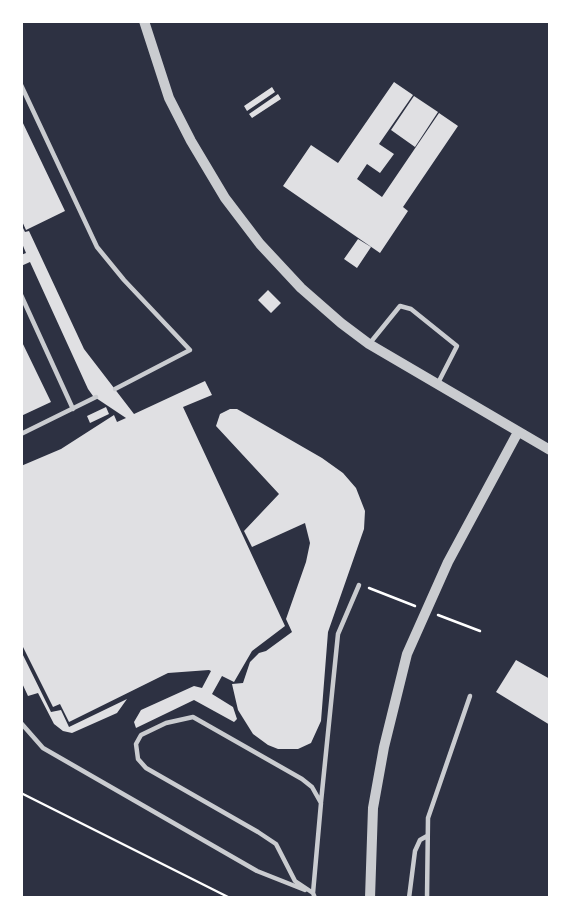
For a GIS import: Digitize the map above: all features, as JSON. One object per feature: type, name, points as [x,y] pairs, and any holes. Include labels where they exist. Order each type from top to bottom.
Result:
[{"type":"street","points":[[144,21],[169,98],[191,141],[225,198],[260,244],[301,288],[369,344],[550,450]]},
{"type":"street","points":[[370,898],[373,808],[384,747],[407,654],[448,562],[518,432]]},
{"type":"lane","points":[[21,85],[97,247],[190,350],[115,389]]},
{"type":"lane","points":[[21,295],[73,409]]},
{"type":"lane","points":[[369,344],[400,306],[411,309],[457,346],[437,384]]},
{"type":"lane","points":[[21,434],[96,397]]},
{"type":"lane","points":[[314,896],[338,634],[359,584]]},
{"type":"lane","points":[[427,898],[428,818],[470,696]]},
{"type":"lane","points":[[314,896],[295,881],[276,844],[146,768],[138,759],[136,744],[141,735],[166,723],[193,717],[302,779],[312,788],[321,803]]},
{"type":"lane","points":[[21,723],[43,748],[257,871],[314,896]]},
{"type":"lane","points":[[409,898],[415,851],[420,840],[427,836]]},
{"type":"path","points":[[21,793],[230,898]]},
{"type":"building","points":[[394,82],[413,95],[379,144],[394,154],[380,173],[367,164],[357,179],[382,197],[439,113],[458,126],[403,207],[408,211],[380,253],[283,186],[311,145],[338,163]]},
{"type":"building","points":[[272,87],[275,92],[247,111],[244,106]]},
{"type":"building","points":[[278,94],[281,99],[252,118],[249,114]]},
{"type":"building","points":[[414,96],[438,112],[415,147],[391,130]]},
{"type":"building","points":[[21,119],[65,211],[26,230],[21,219]]},
{"type":"building","points":[[21,224],[25,232],[29,231],[84,349],[134,414],[205,381],[212,395],[183,407],[285,626],[252,651],[234,682],[222,676],[212,694],[233,707],[237,719],[234,722],[194,700],[136,728],[134,722],[141,710],[194,686],[202,688],[211,671],[209,670],[168,673],[69,722],[60,704],[53,707],[21,643],[21,466],[61,449],[114,415],[117,422],[126,418],[93,396],[88,389],[30,262],[21,266],[21,255],[26,253],[21,241]]},
{"type":"building","points":[[358,239],[371,247],[357,268],[344,259]]},
{"type":"building","points":[[268,290],[281,303],[271,313],[258,300]]},
{"type":"building","points":[[21,340],[51,402],[21,416]]},
{"type":"building","points":[[106,407],[109,414],[90,423],[87,416]]},
{"type":"building","points":[[237,409],[343,473],[356,488],[365,511],[364,529],[328,632],[321,721],[311,743],[298,749],[278,749],[253,734],[238,710],[232,684],[243,683],[250,662],[292,632],[286,619],[310,543],[305,523],[252,547],[244,531],[279,494],[216,426],[220,414]]},
{"type":"building","points":[[21,651],[51,712],[61,710],[69,727],[127,699],[117,713],[72,733],[63,731],[54,724],[38,693],[28,696],[21,681]]},
{"type":"building","points":[[516,660],[550,679],[550,725],[496,692]]}]
